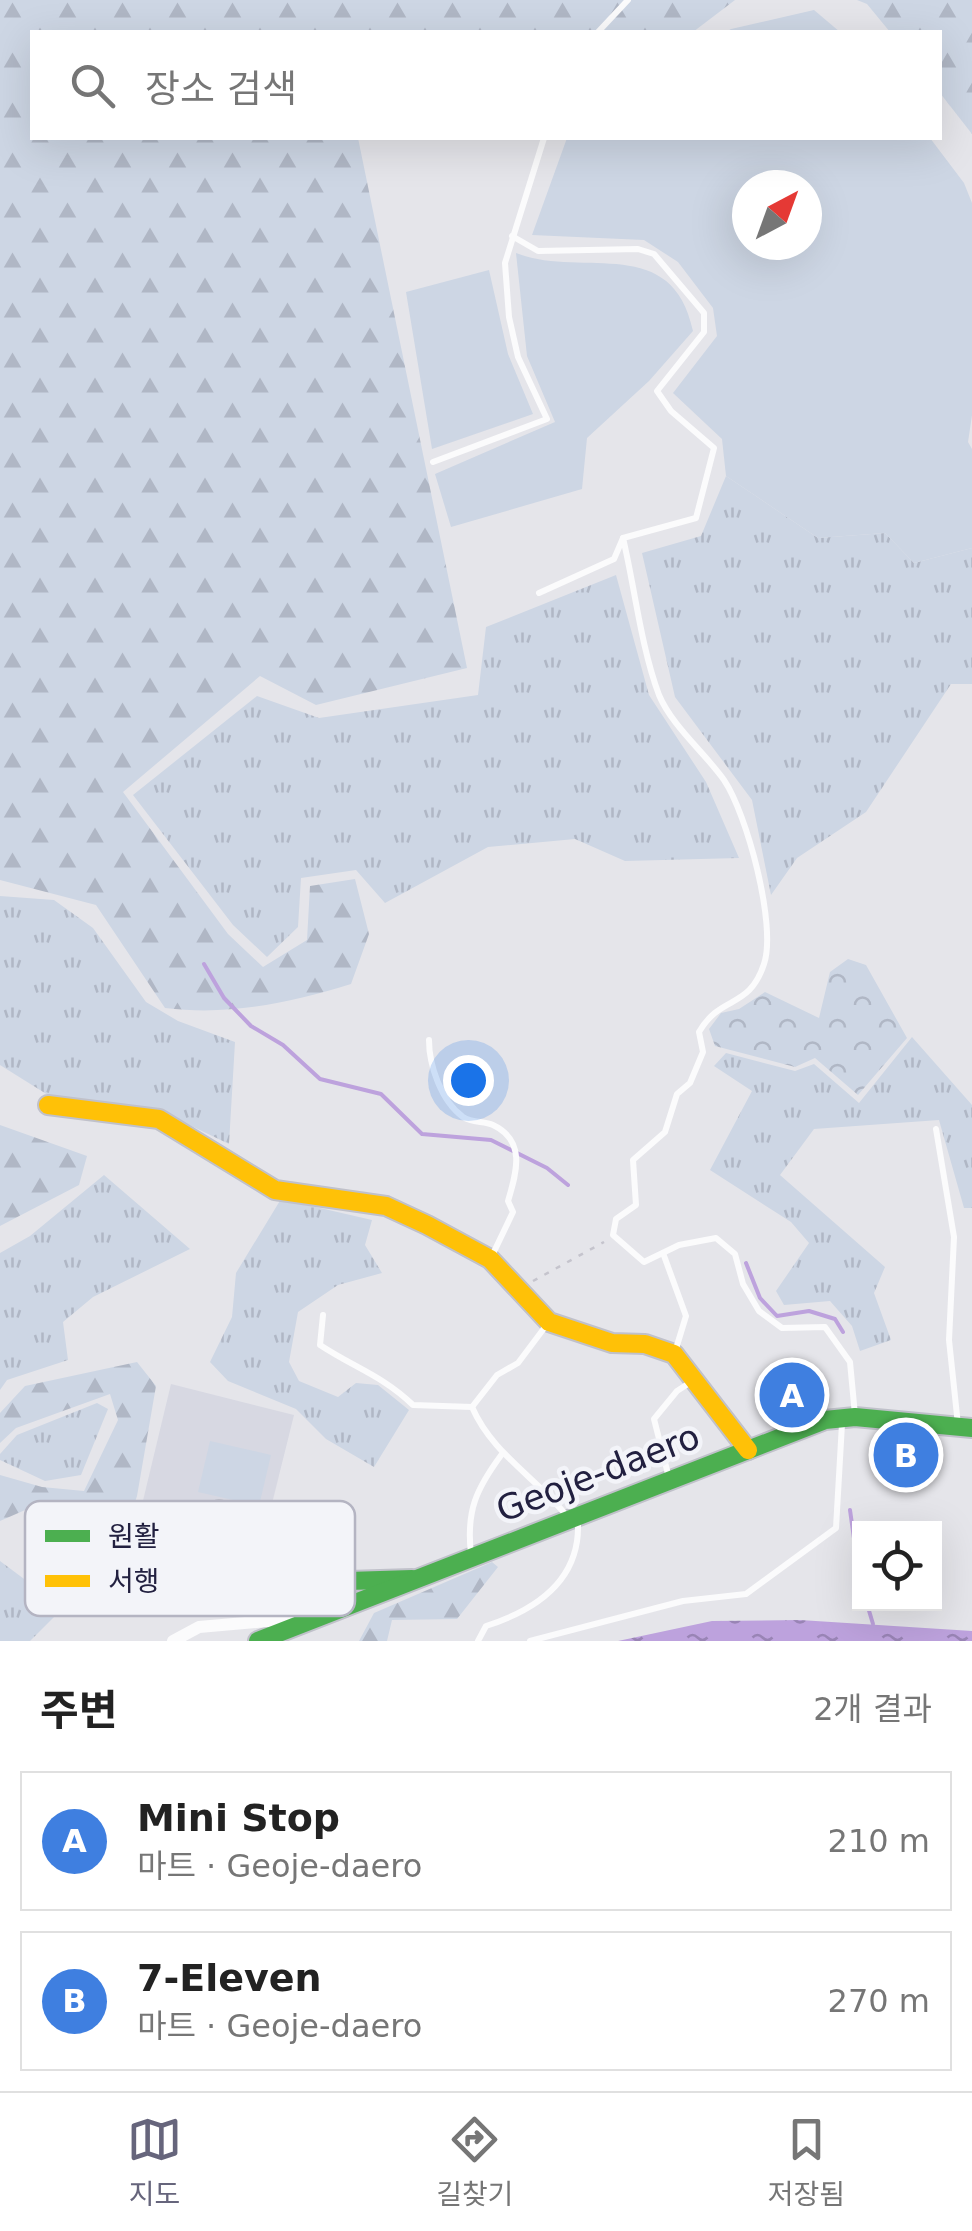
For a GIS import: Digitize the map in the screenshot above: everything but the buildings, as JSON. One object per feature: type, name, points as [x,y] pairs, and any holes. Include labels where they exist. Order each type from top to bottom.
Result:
[{"type":"street","points":[[48,1104],[160,1119],[275,1190],[386,1206],[490,1259],[548,1322],[612,1343],[645,1344],[674,1354],[748,1450]]},
{"type":"street","name":"Geoje-daero","points":[[355,1602],[748,1450],[849,1417],[965,1427]]},
{"type":"street","points":[[355,1581],[413,1579]]},
{"type":"street","points":[[173,1641],[199,1627],[306,1616]]},
{"type":"street","name":"Geoje-daero","points":[[258,1641],[321,1616]]},
{"type":"lane","points":[[600,30],[628,0]]},
{"type":"lane","points":[[432,462],[547,419],[518,358],[509,317],[505,263],[543,140]]},
{"type":"lane","points":[[512,236],[538,251],[638,249],[654,254],[704,312],[704,332],[656,391],[671,412],[714,448],[696,518],[623,538]]},
{"type":"lane","points":[[539,593],[614,559],[623,538]]},
{"type":"lane","points":[[530,1641],[683,1601],[746,1594],[836,1528],[849,1417],[850,1362],[826,1327],[782,1328],[758,1311],[743,1284],[735,1254],[716,1238],[679,1244],[644,1262],[613,1235],[616,1219],[636,1205],[632,1160],[665,1132],[677,1094],[690,1083],[703,1052],[699,1032],[709,1015],[751,994],[765,962],[769,926],[746,836],[726,784],[660,698],[623,538]]},
{"type":"lane","points":[[429,1040],[429,1060],[449,1102],[466,1119],[493,1125],[510,1139],[519,1164],[508,1201],[513,1212],[490,1259]]},
{"type":"lane","points":[[936,1129],[954,1237],[948,1340],[965,1427]]},
{"type":"lane","points":[[663,1253],[686,1316],[674,1354]]},
{"type":"lane","points":[[323,1315],[320,1345],[354,1367],[384,1377],[413,1405],[472,1407]]},
{"type":"lane","points":[[472,1407],[497,1375],[518,1363],[548,1322]]},
{"type":"lane","points":[[670,1480],[654,1419],[677,1391],[694,1379]]},
{"type":"lane","points":[[472,1407],[484,1435],[574,1519],[578,1538],[570,1569],[550,1595],[511,1618],[486,1626],[478,1641]]},
{"type":"lane","points":[[472,1555],[467,1520],[485,1476],[502,1454]]},
{"type":"path","points":[[519,1290],[613,1235]]},
{"type":"shaded area","points":[[171,1384],[294,1415],[273,1501],[143,1501]]},
{"type":"green space","points":[[0,0],[735,0],[696,30],[30,30],[30,140],[358,140],[467,668],[316,705],[260,676],[123,792],[228,934],[263,967],[307,940],[310,886],[355,879],[369,934],[351,984],[259,1006],[213,1010],[165,1008],[96,905],[0,880]]},
{"type":"green space","points":[[857,0],[972,0],[972,134],[942,96],[942,30],[888,30],[867,4]]},
{"type":"green space","points":[[814,10],[838,30],[729,30]]},
{"type":"green space","points":[[566,140],[932,140],[964,183],[972,203],[972,415],[968,442],[972,449],[972,548],[914,563],[885,533],[818,538],[726,476],[722,439],[673,393],[717,336],[713,308],[678,262],[644,240],[532,235]]},
{"type":"green space","points":[[516,253],[542,260],[645,270],[666,281],[682,300],[693,331],[649,381],[587,438],[582,489],[451,527],[435,474],[555,422],[527,356]]},
{"type":"green space","points":[[489,270],[508,354],[533,414],[432,449],[406,292]]},
{"type":"green space","points":[[726,476],[818,538],[885,533],[914,563],[972,548],[972,684],[951,684],[866,812],[797,858],[771,895],[752,800],[675,697],[642,553],[701,536]]},
{"type":"green space","points":[[616,575],[649,695],[706,782],[739,858],[625,861],[575,839],[488,847],[385,903],[356,870],[301,878],[298,927],[267,957],[233,925],[133,795],[257,696],[319,718],[478,695],[486,627]]},
{"type":"green space","points":[[0,896],[54,900],[93,928],[146,1002],[178,1021],[235,1042],[229,1144],[158,1110],[48,1095],[0,1065]]},
{"type":"green space","points":[[848,959],[866,965],[907,1038],[858,1095],[815,1058],[795,1067],[715,1046],[709,1029],[721,1013],[739,1009],[765,992],[819,1018],[830,972]]},
{"type":"green space","points":[[912,1037],[972,1105],[972,1208],[964,1208],[939,1120],[814,1129],[780,1175],[885,1267],[874,1293],[891,1340],[860,1351],[852,1326],[830,1301],[784,1305],[776,1291],[809,1243],[791,1222],[710,1170],[752,1091],[714,1066],[726,1053],[795,1071],[814,1064],[859,1103]]},
{"type":"green space","points":[[0,1125],[87,1156],[79,1185],[0,1226]]},
{"type":"green space","points":[[104,1175],[190,1249],[93,1297],[63,1322],[68,1360],[7,1380],[0,1390],[0,1253],[30,1236]]},
{"type":"green space","points":[[281,1199],[372,1220],[365,1245],[382,1273],[338,1285],[298,1312],[289,1362],[299,1381],[338,1397],[356,1383],[378,1385],[409,1410],[374,1467],[326,1439],[296,1409],[228,1381],[210,1362],[232,1317],[236,1273]]},
{"type":"green space","points":[[137,1362],[156,1386],[135,1501],[25,1501],[25,1510],[0,1521],[0,1475],[42,1487],[84,1491],[118,1420],[110,1394],[16,1428],[0,1443],[0,1413],[25,1386]]},
{"type":"green space","points":[[97,1403],[108,1409],[81,1475],[45,1481],[0,1460],[0,1454],[17,1435]]},
{"type":"green space","points":[[210,1441],[271,1455],[260,1501],[237,1501],[198,1492]]},
{"type":"green space","points":[[0,1561],[25,1580],[25,1616],[55,1616],[30,1641],[0,1641]]},
{"type":"green space","points":[[492,1562],[498,1567],[457,1619],[392,1620],[387,1641],[359,1641],[374,1613]]},
{"type":"water","points":[[800,1620],[972,1631],[972,1641],[618,1641],[712,1621]]},
{"type":"waterway","points":[[204,964],[224,998],[251,1026],[283,1045],[320,1079],[381,1094],[422,1134],[491,1140],[547,1168],[568,1185]]},
{"type":"waterway","points":[[746,1263],[760,1298],[777,1316],[809,1311],[835,1319],[843,1332]]},
{"type":"waterway","points":[[850,1510],[852,1524]]},
{"type":"waterway","points":[[869,1611],[873,1624]]},
{"type":"traffic: fast","points":[[355,1603],[825,1420],[855,1417],[972,1428]]},
{"type":"traffic: fast","points":[[355,1581],[412,1579]]},
{"type":"traffic: fast","points":[[258,1641],[322,1616]]},
{"type":"traffic: slow","points":[[48,1105],[159,1119],[275,1190],[386,1206],[427,1225],[490,1259],[549,1322],[612,1343],[645,1344],[674,1354],[748,1450]]},
{"type":"place","name":"Mini Stop","points":[[792,1395]]},
{"type":"place","name":"7-Eleven","points":[[906,1455]]}]
